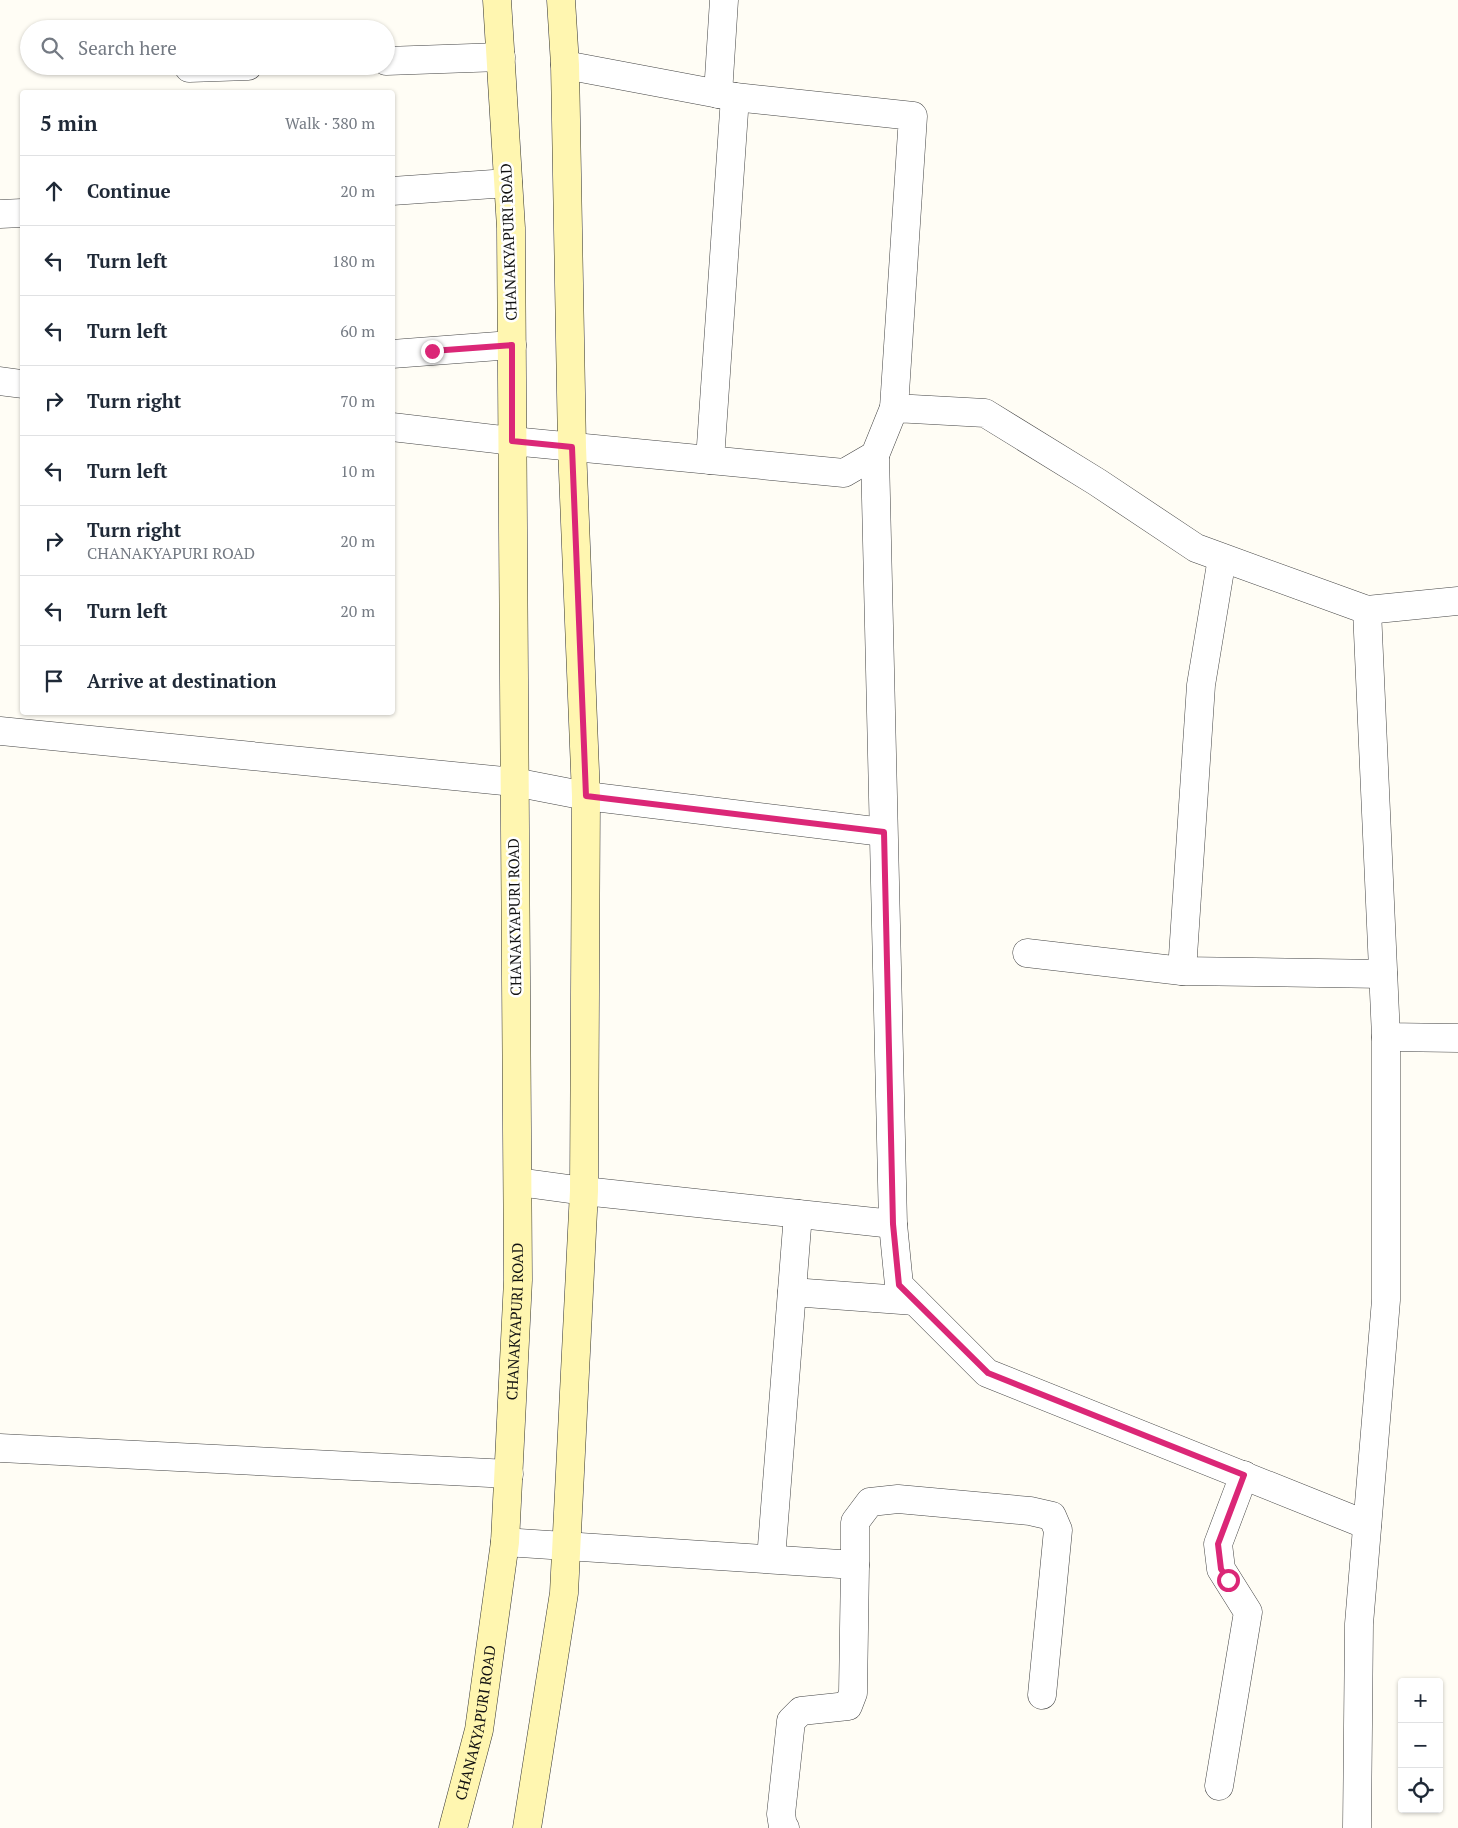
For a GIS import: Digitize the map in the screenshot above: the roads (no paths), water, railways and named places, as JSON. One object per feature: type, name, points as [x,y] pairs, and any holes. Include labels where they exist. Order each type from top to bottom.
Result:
[{"type":"street","name":"CHANAKYAPURI ROAD","points":[[453,1828],[479,1730],[505,1542],[518,1280],[511,228],[497,0]]},
{"type":"street","points":[[527,1828],[564,1593],[584,1191],[586,796],[572,447],[565,65],[561,0]]},
{"type":"street","points":[[710,460],[726,95],[724,0]]},
{"type":"street","points":[[395,61],[500,57]]},
{"type":"street","points":[[565,65],[726,95],[913,116],[894,408],[875,456],[893,1224],[899,1285],[988,1373],[1367,1525]]},
{"type":"street","points":[[395,191],[508,183]]},
{"type":"street","points":[[0,214],[20,213]]},
{"type":"street","points":[[395,354],[512,345]]},
{"type":"street","points":[[0,372],[20,372]]},
{"type":"street","points":[[0,381],[20,384]]},
{"type":"street","points":[[894,408],[986,413],[1097,482],[1196,548],[1367,610],[1458,601]]},
{"type":"street","points":[[395,427],[512,441],[844,473],[875,456]]},
{"type":"street","points":[[1182,971],[1201,685],[1222,558]]},
{"type":"street","points":[[1357,1828],[1359,1624],[1386,1300],[1386,1037],[1367,610]]},
{"type":"street","points":[[0,731],[514,782],[586,796],[884,832]]},
{"type":"street","points":[[1027,953],[1182,971],[1383,974]]},
{"type":"street","points":[[1386,1037],[1458,1038]]},
{"type":"street","points":[[518,1182],[584,1191],[893,1224]]},
{"type":"street","points":[[771,1560],[798,1214]]},
{"type":"street","points":[[792,1292],[915,1301]]},
{"type":"street","points":[[0,1448],[509,1474]]},
{"type":"street","points":[[1219,1786],[1248,1612],[1221,1569],[1218,1544],[1244,1475]]},
{"type":"street","points":[[785,1828],[783,1827],[781,1814],[791,1721],[801,1712],[848,1706],[853,1693],[855,1522],[870,1502],[898,1499],[1030,1511],[1052,1516],[1058,1530],[1042,1695]]},
{"type":"street","points":[[505,1542],[855,1565]]}]
